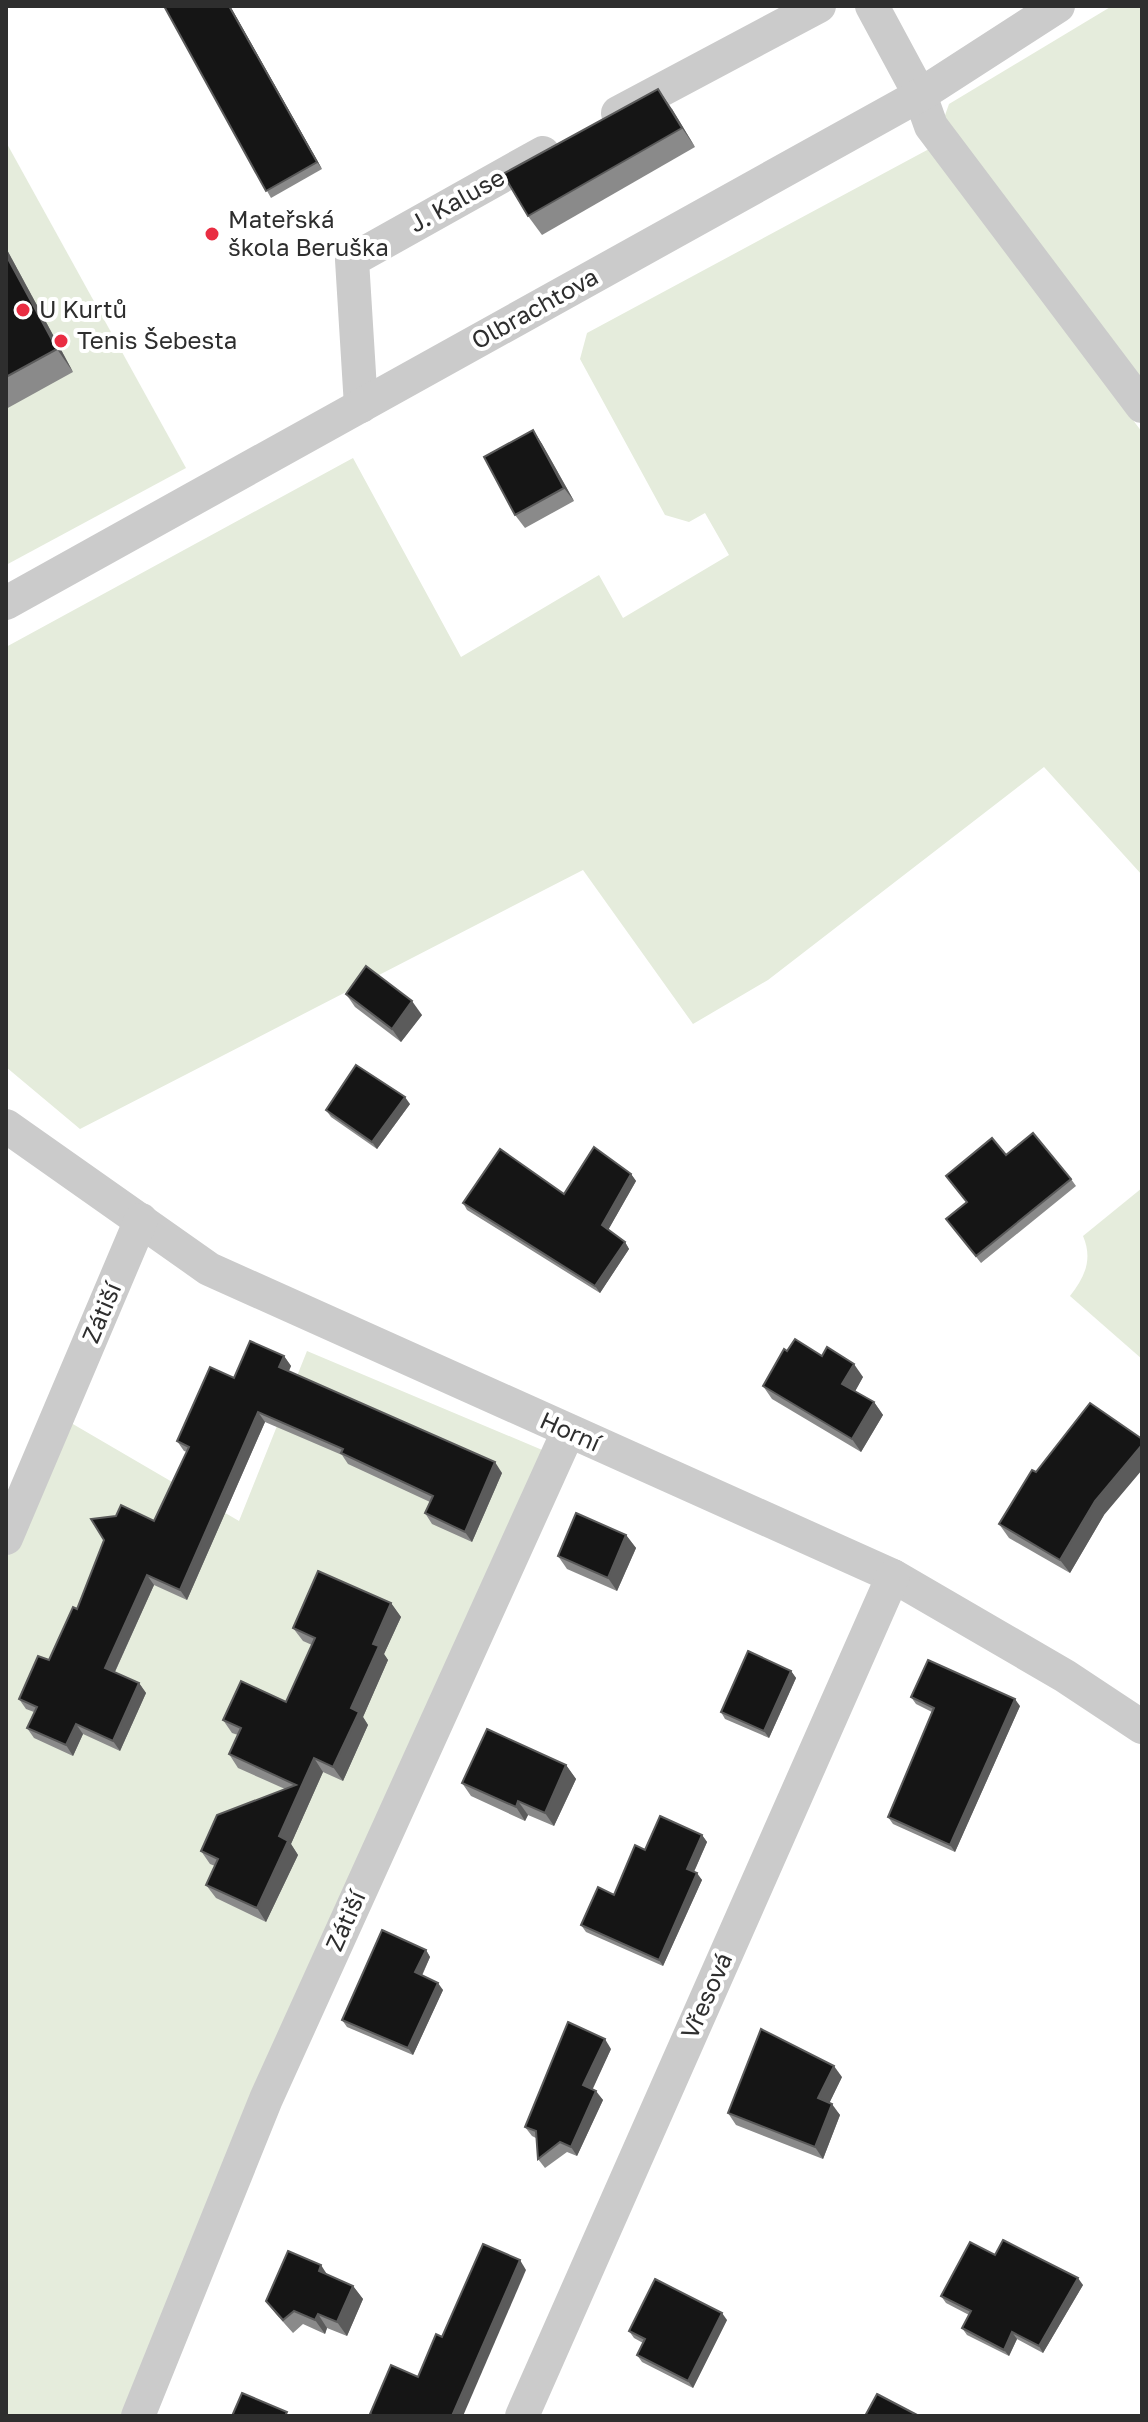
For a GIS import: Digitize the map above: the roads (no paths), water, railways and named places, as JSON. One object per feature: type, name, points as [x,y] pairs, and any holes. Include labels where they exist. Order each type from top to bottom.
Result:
[{"type":"street","name":"J. Kaluse","points":[[361,406],[352,260],[819,6]]},
{"type":"street","points":[[872,6],[920,95],[931,126],[1142,406]]},
{"type":"street","name":"Olbrachtova","points":[[6,603],[920,95],[1058,6]]},
{"type":"street","name":"Horní","points":[[6,1126],[209,1269],[893,1576],[1065,1676],[1142,1727]]},
{"type":"street","name":"Zátiší","points":[[6,1538],[141,1220]]},
{"type":"street","name":"Zátiší","points":[[138,2416],[266,2099],[568,1432]]},
{"type":"street","name":"Vřesová","points":[[522,2416],[893,1576]]},
{"type":"place","name":"Mateřská škola Beruška","points":[[212,234]]},
{"type":"place","name":"U Kurtů","points":[[23,310]]},
{"type":"place","name":"Tenis Šebesta","points":[[61,341]]}]
